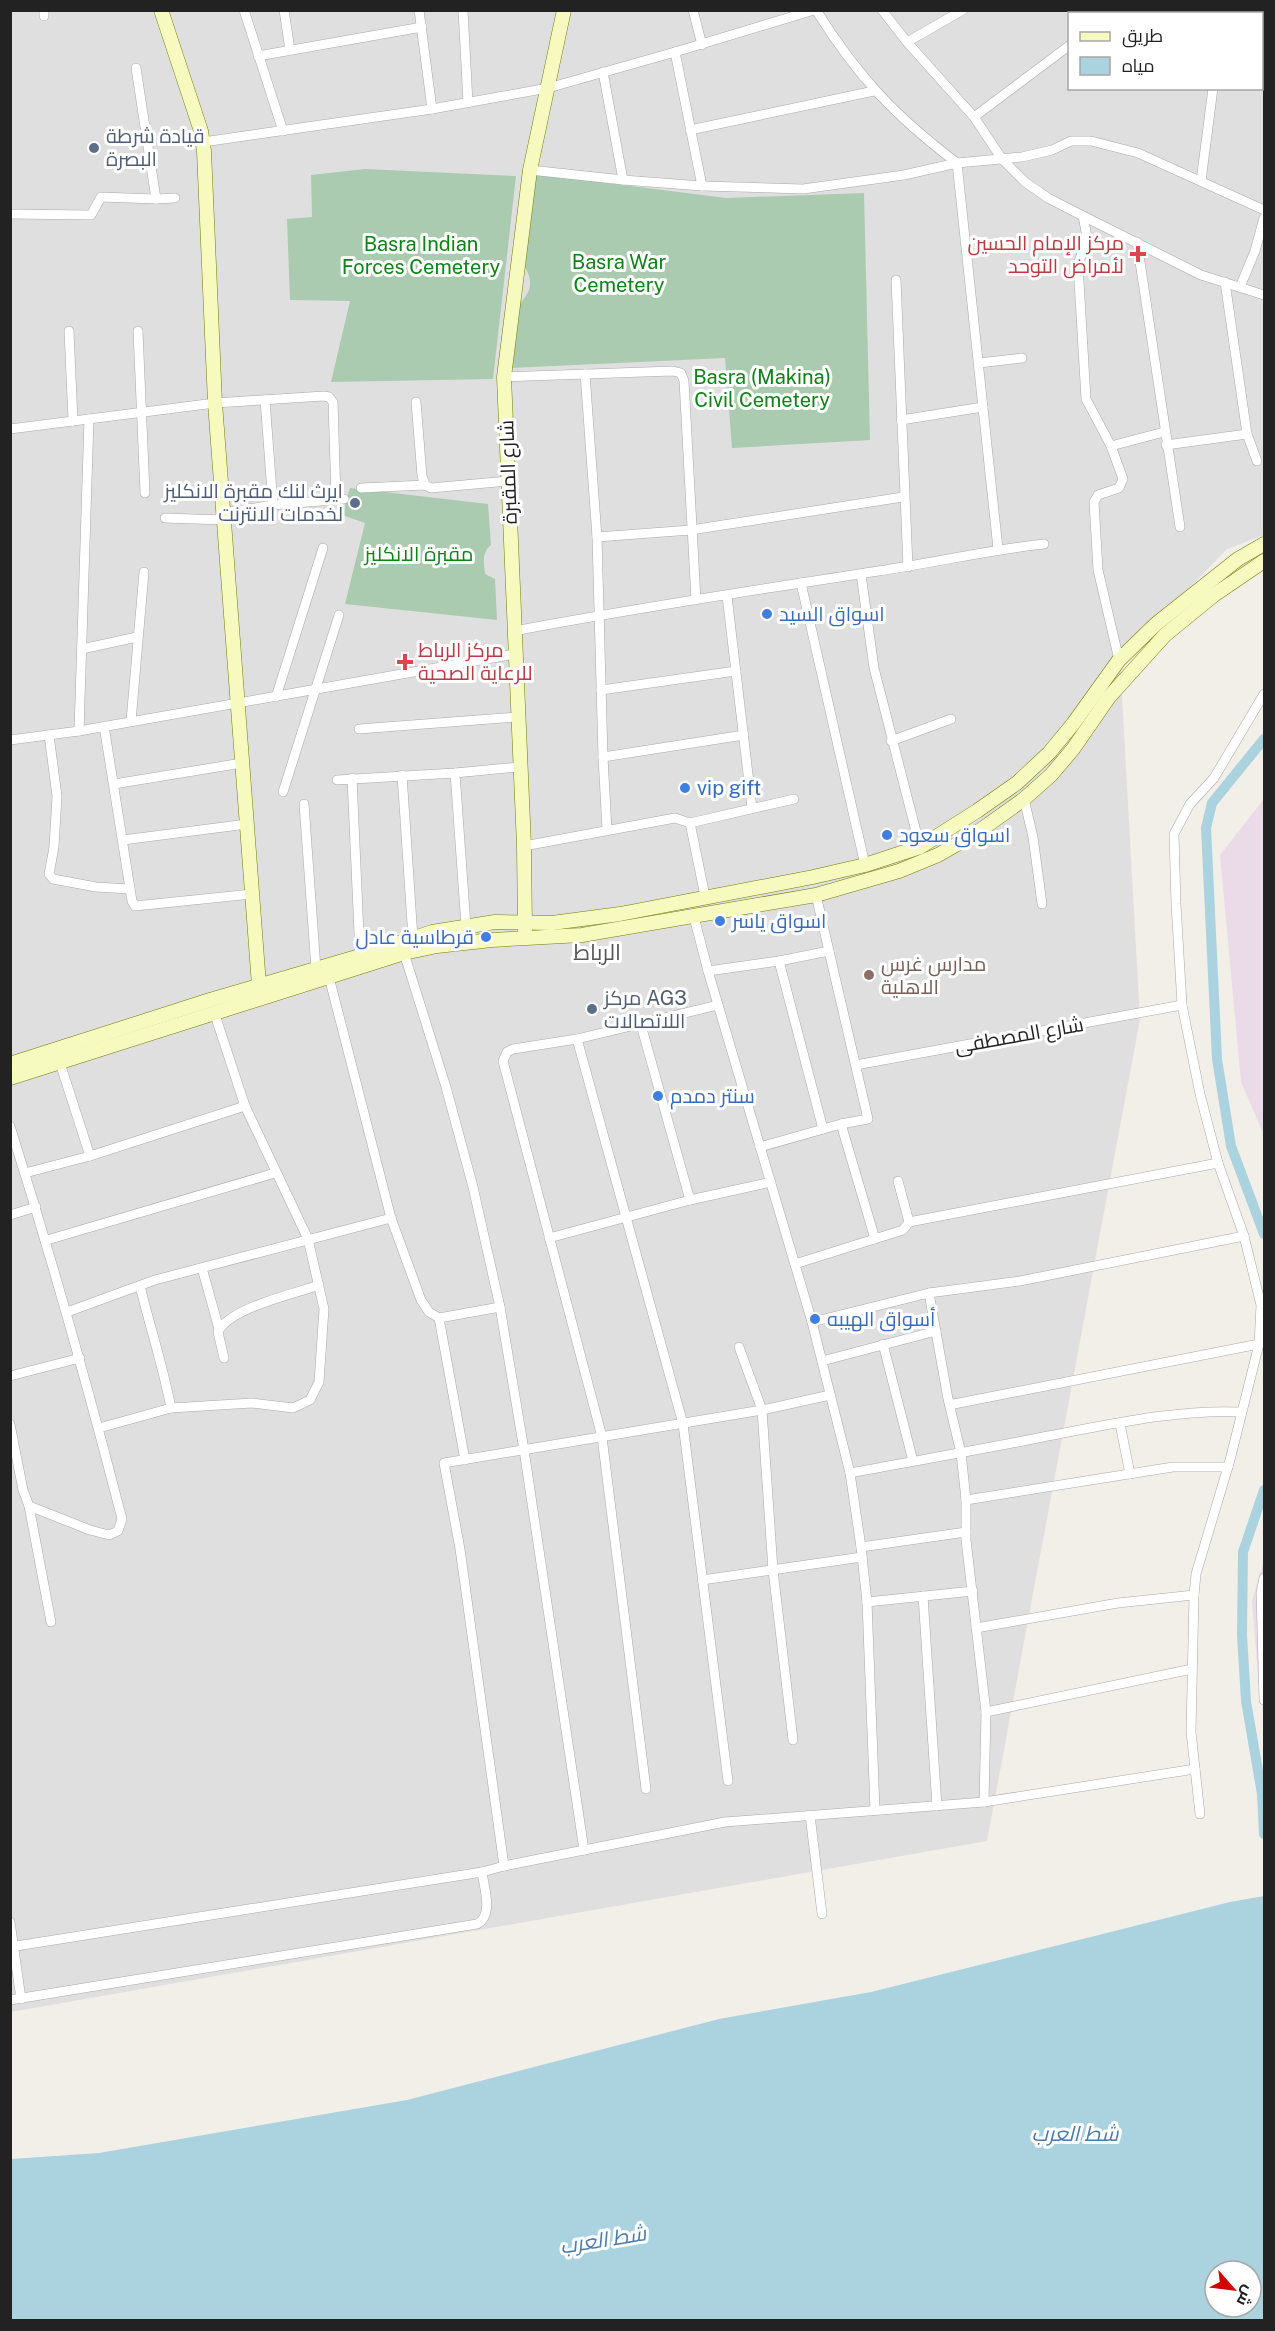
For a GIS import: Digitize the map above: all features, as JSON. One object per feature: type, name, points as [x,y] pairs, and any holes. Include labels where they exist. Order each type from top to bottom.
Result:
[{"type":"street","points":[[161,10],[203,142],[215,403],[259,985]]},
{"type":"street","points":[[244,10],[283,131]]},
{"type":"street","points":[[284,10],[290,50]]},
{"type":"street","points":[[419,10],[432,109]]},
{"type":"street","points":[[463,10],[468,103]]},
{"type":"street","name":"شارع المقبرة","points":[[525,938],[524,846],[504,377],[531,170],[564,10]]},
{"type":"street","points":[[693,10],[702,45]]},
{"type":"street","points":[[203,142],[432,109],[548,88],[702,45],[815,10],[841,50],[874,91],[915,131],[957,163],[998,549]]},
{"type":"street","points":[[882,10],[907,42],[974,117],[1002,159],[1025,182],[1048,198],[1201,275],[1264,295]]},
{"type":"street","points":[[907,42],[963,10]]},
{"type":"street","points":[[258,56],[422,27]]},
{"type":"street","points":[[974,117],[1068,46]]},
{"type":"street","points":[[675,52],[702,186]]},
{"type":"street","points":[[136,68],[156,199]]},
{"type":"street","points":[[603,72],[623,180]]},
{"type":"street","points":[[1201,181],[1213,90]]},
{"type":"street","points":[[690,130],[874,91]]},
{"type":"street","points":[[531,170],[702,186],[803,189],[904,175],[957,163],[1002,159],[1042,152],[1071,141],[1091,141],[1138,153],[1264,210]]},
{"type":"street","points":[[10,214],[92,215],[100,197],[176,198]]},
{"type":"street","points":[[1083,216],[1087,237],[1078,265],[1086,399],[1111,446],[1123,482],[1119,488],[1098,495],[1094,502],[1098,570],[1119,660]]},
{"type":"street","points":[[1240,287],[1255,250],[1264,218]]},
{"type":"street","points":[[1137,242],[1180,527]]},
{"type":"street","points":[[896,280],[903,497],[908,567]]},
{"type":"street","points":[[1225,282],[1247,434],[1257,461]]},
{"type":"street","points":[[69,331],[73,421]]},
{"type":"street","points":[[138,331],[145,493]]},
{"type":"street","points":[[979,363],[1022,358]]},
{"type":"street","points":[[504,377],[673,371],[681,373],[684,381],[696,600]]},
{"type":"street","points":[[585,374],[597,537],[607,830]]},
{"type":"street","points":[[10,429],[215,403],[324,396],[329,397],[333,402],[340,499],[273,505],[224,517],[165,518]]},
{"type":"street","points":[[265,400],[273,505]]},
{"type":"street","points":[[416,402],[422,476],[425,485]]},
{"type":"street","points":[[901,420],[984,407]]},
{"type":"street","points":[[79,731],[89,419]]},
{"type":"street","points":[[1111,446],[1164,432]]},
{"type":"street","points":[[1166,445],[1247,434]]},
{"type":"street","points":[[360,488],[425,485],[431,488],[508,481]]},
{"type":"street","points":[[597,537],[691,530],[903,497]]},
{"type":"street","points":[[514,631],[599,615],[908,567],[998,549],[1044,544]]},
{"type":"street","points":[[10,1078],[60,1063],[132,1032],[259,985],[413,938],[466,926],[525,921],[552,923],[585,920],[813,877],[865,865],[920,847],[1017,783],[1049,753],[1119,660],[1156,624],[1238,559],[1264,544]]},
{"type":"street","points":[[276,697],[323,548]]},
{"type":"street","points":[[10,1064],[214,1012],[404,953],[460,943],[582,935],[816,895],[899,871],[938,855],[971,836],[1024,799],[1051,775],[1115,691],[1166,635],[1214,595],[1264,561]]},
{"type":"street","points":[[131,722],[144,572]]},
{"type":"street","points":[[861,574],[874,668],[920,847]]},
{"type":"street","points":[[801,583],[865,865]]},
{"type":"street","points":[[727,596],[752,808]]},
{"type":"street","points":[[283,792],[339,615]]},
{"type":"street","points":[[1156,624],[1166,635]]},
{"type":"street","points":[[82,649],[137,638]]},
{"type":"street","points":[[10,740],[79,731],[515,654]]},
{"type":"street","points":[[601,690],[736,671]]},
{"type":"street","points":[[1200,1814],[1191,1732],[1196,1574],[1228,1467],[1259,1344],[1262,1298],[1244,1236],[1218,1163],[1200,1094],[1182,1005],[1174,834],[1190,804],[1214,778],[1264,694]]},
{"type":"street","points":[[359,729],[518,717]]},
{"type":"street","points":[[891,741],[951,718]]},
{"type":"street","points":[[104,726],[132,901],[135,906],[252,894]]},
{"type":"street","points":[[49,735],[57,796],[54,847],[49,874],[53,879],[96,887],[130,889]]},
{"type":"street","points":[[603,757],[744,735]]},
{"type":"street","points":[[114,784],[242,763]]},
{"type":"street","points":[[337,780],[519,767]]},
{"type":"street","points":[[455,773],[466,926]]},
{"type":"street","points":[[402,775],[413,938]]},
{"type":"street","points":[[352,778],[360,956]]},
{"type":"street","points":[[524,846],[675,818],[690,823],[795,799]]},
{"type":"street","points":[[1024,799],[1033,837],[1042,904]]},
{"type":"street","points":[[304,804],[316,969]]},
{"type":"street","points":[[963,820],[971,836]]},
{"type":"street","points":[[690,823],[705,896]]},
{"type":"street","points":[[123,840],[247,824]]},
{"type":"street","points":[[760,1147],[841,1124],[868,1119],[816,895]]},
{"type":"street","points":[[690,899],[708,971],[812,1322],[850,1473],[867,1602],[875,1810]]},
{"type":"street","points":[[708,971],[829,951]]},
{"type":"street","points":[[404,953],[446,1087],[500,1307],[524,1450],[584,1850]]},
{"type":"street","points":[[779,961],[823,1129]]},
{"type":"street","points":[[329,977],[391,1218],[421,1300],[429,1312],[439,1318],[500,1307]]},
{"type":"street","points":[[646,1789],[602,1437],[503,1061],[507,1052],[513,1049],[577,1039],[718,1005]]},
{"type":"street","name":"شارع المصطفى","points":[[855,1065],[1182,1005]]},
{"type":"street","points":[[99,1428],[171,1408],[252,1402],[292,1408],[310,1400],[320,1382],[324,1309],[308,1239],[245,1106],[214,1012]]},
{"type":"street","points":[[641,1025],[690,1200]]},
{"type":"street","points":[[577,1039],[683,1424],[728,1781]]},
{"type":"street","points":[[60,1063],[90,1156]]},
{"type":"street","points":[[25,1173],[90,1156],[245,1106]]},
{"type":"street","points":[[841,1124],[875,1239]]},
{"type":"street","points":[[10,1126],[67,1312],[122,1519],[118,1531],[109,1535],[29,1506]]},
{"type":"street","points":[[795,1264],[903,1230],[909,1222],[1218,1163]]},
{"type":"street","points":[[46,1240],[275,1173]]},
{"type":"street","points":[[898,1181],[909,1222]]},
{"type":"street","points":[[549,1238],[690,1200],[771,1182]]},
{"type":"street","points":[[10,1215],[36,1207]]},
{"type":"street","points":[[67,1312],[140,1286],[202,1268],[391,1218]]},
{"type":"street","points":[[812,1322],[929,1293],[1020,1281],[1244,1236]]},
{"type":"street","points":[[202,1268],[219,1329],[224,1358]]},
{"type":"street","points":[[219,1329],[249,1309],[319,1285]]},
{"type":"street","points":[[140,1286],[154,1344],[164,1373],[171,1408]]},
{"type":"street","points":[[929,1293],[962,1453],[966,1532],[986,1712],[984,1802]]},
{"type":"street","points":[[439,1318],[465,1460]]},
{"type":"street","points":[[822,1360],[936,1332]]},
{"type":"street","points":[[883,1344],[913,1461]]},
{"type":"street","points":[[950,1403],[1259,1344]]},
{"type":"street","points":[[739,1347],[762,1410],[773,1570],[793,1740]]},
{"type":"street","points":[[10,1376],[80,1359]]},
{"type":"street","points":[[504,1866],[460,1550],[444,1463],[683,1424],[830,1395]]},
{"type":"street","points":[[850,1473],[1120,1424],[1210,1412],[1241,1412]]},
{"type":"street","points":[[10,1424],[13,1456],[29,1506],[51,1622]]},
{"type":"street","points":[[1120,1424],[1130,1474]]},
{"type":"street","points":[[966,1500],[1173,1467],[1228,1467]]},
{"type":"street","points":[[702,1580],[773,1570],[966,1532]]},
{"type":"street","points":[[1264,1578],[1261,1593],[1264,1700]]},
{"type":"street","points":[[867,1602],[973,1591]]},
{"type":"street","points":[[976,1628],[1118,1603],[1194,1595]]},
{"type":"street","points":[[923,1596],[938,1806]]},
{"type":"street","points":[[986,1712],[1192,1670]]},
{"type":"street","points":[[12,1947],[482,1872],[724,1822],[984,1802],[1195,1769]]},
{"type":"street","points":[[810,1815],[822,1914]]},
{"type":"street","points":[[10,1922],[16,2000],[477,1924],[483,1921],[487,1914],[482,1872]]},
{"type":"shaded area","points":[[11,11],[1264,11],[1264,535],[1227,549],[1120,660],[1140,1019],[987,1841],[11,2012]]},
{"type":"shaded area","points":[[1264,799],[1264,1135],[1241,1082],[1220,855]]},
{"type":"shaded area","points":[[1264,1560],[1264,1714],[1258,1676],[1252,1601]]},
{"type":"green space","name":"Basra Indian Forces Cemetery","points":[[365,169],[516,176],[493,379],[331,382],[350,301],[290,300],[287,219],[312,217],[311,175]]},
{"type":"green space","name":"Basra War Cemetery","points":[[536,174],[726,198],[864,193],[870,440],[732,448],[725,358],[511,368],[519,304],[527,295],[530,285],[529,275],[523,265]]},
{"type":"green space","name":"مقبرة الانكليز","points":[[350,488],[488,504],[491,545],[484,555],[484,566],[485,574],[495,579],[497,620],[345,604],[365,523],[342,515]]},
{"type":"water","name":"شط العرب","points":[[1264,1896],[1264,2320],[11,2320],[11,2159],[99,2153],[407,2100],[719,2019],[871,1992],[1230,1902]]},
{"type":"waterway","points":[[1264,739],[1212,803],[1206,828],[1217,1059],[1231,1146],[1264,1234]]},
{"type":"waterway","points":[[1264,1490],[1243,1552],[1242,1635],[1246,1701],[1262,1794],[1264,1834]]},
{"type":"place","name":"قيادة شرطة البصرة","points":[[94,148]]},
{"type":"place","name":"مركز الإمام الحسين لأمراض التوحد","points":[[1138,254]]},
{"type":"place","name":"ايرث لنك مقبرة الانكليز لخدمات الانترنت","points":[[355,503]]},
{"type":"place","name":"اسواق السيد","points":[[767,614]]},
{"type":"place","name":"مركز الرباط للرعاية الصحية","points":[[405,662]]},
{"type":"place","name":"vip gift","points":[[685,788]]},
{"type":"place","name":"اسواق سعود","points":[[887,835]]},
{"type":"place","name":"اسواق ياسر","points":[[720,921]]},
{"type":"place","name":"قرطاسية عادل","points":[[486,937]]},
{"type":"place","name":"مدارس غرس الاهلية","points":[[869,975]]},
{"type":"place","name":"مركز AG3 اللاتصالات","points":[[592,1009]]},
{"type":"place","name":"سنتر دمدم","points":[[658,1096]]},
{"type":"place","name":"أسواق الهيبه","points":[[815,1319]]},
{"type":"district","name":"الرباط","points":[[597,952]]},
{"type":"park label","name":"Basra (Makina) Civil Cemetery","points":[[762,388]]}]
